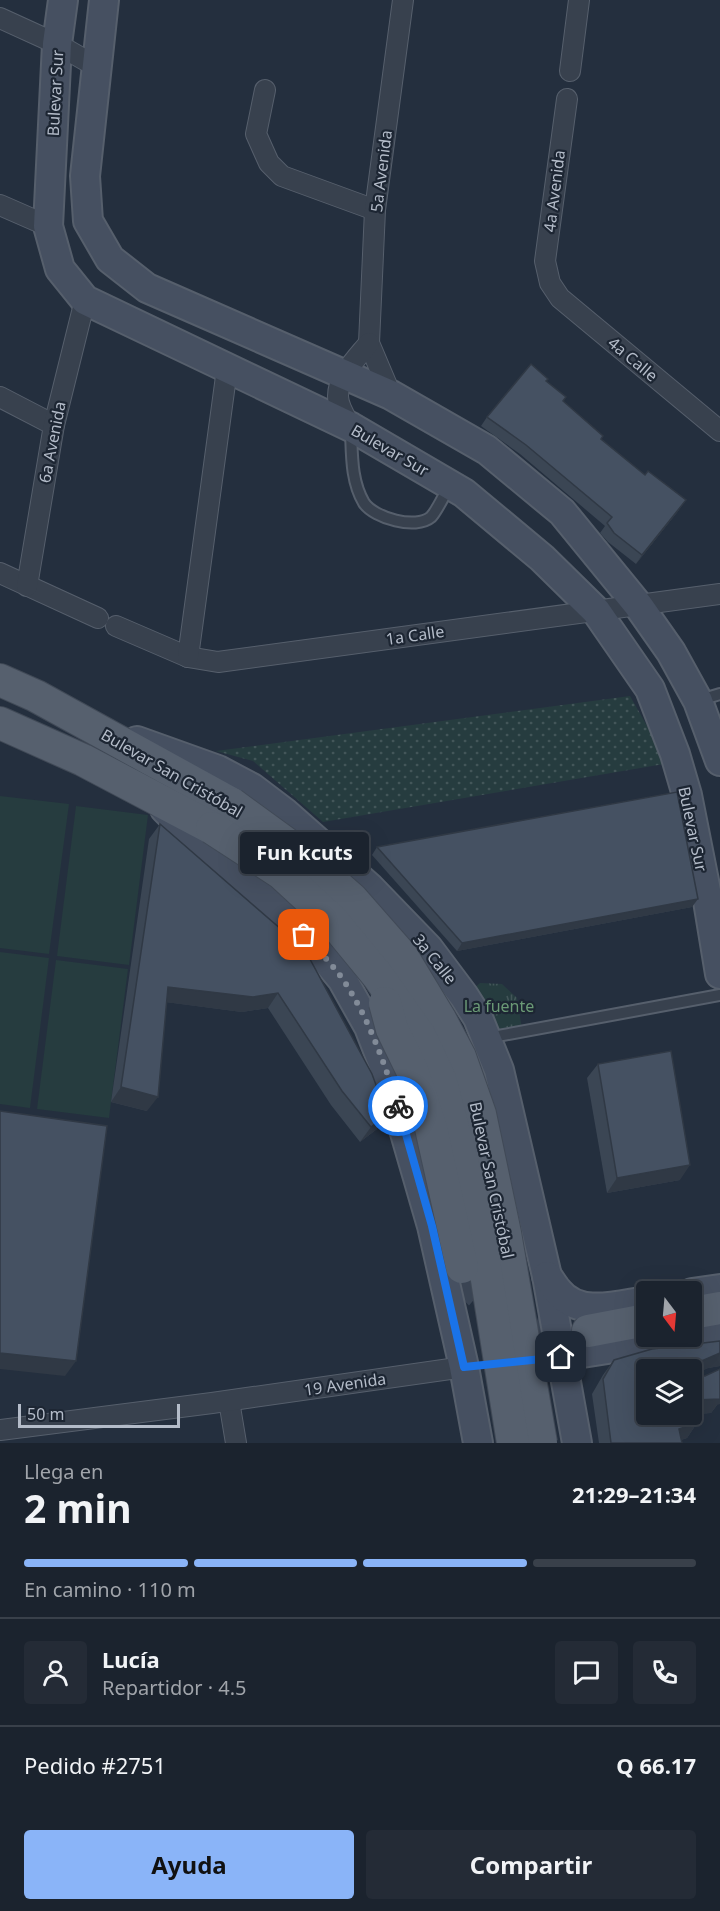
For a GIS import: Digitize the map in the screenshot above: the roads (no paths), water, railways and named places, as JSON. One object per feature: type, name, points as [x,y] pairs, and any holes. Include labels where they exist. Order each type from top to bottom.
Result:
[{"type":"main road","name":"Bulevar Sur","points":[[63,0],[57,44],[48,226],[60,269],[85,300],[351,427],[464,493],[542,558],[596,611],[650,689],[675,754],[689,806],[720,974]]},
{"type":"main road","points":[[104,0],[85,176],[88,221],[110,259],[147,288],[391,395],[487,450],[554,505],[638,605],[671,652],[709,697],[720,761]]},
{"type":"main road","name":"Bulevar San Cristóbal","points":[[0,680],[36,696],[78,720],[222,816],[302,855],[352,899],[402,956],[460,1057],[482,1125],[505,1233],[542,1434]]},
{"type":"main road","name":"3a Calle","points":[[78,720],[219,770],[252,788],[285,813],[369,888],[428,948],[464,996],[477,1018],[499,1071],[547,1276],[577,1443]]},
{"type":"main road","name":"Bulevar San Cristóbal","points":[[0,723],[83,760],[155,799],[222,816],[332,920],[378,976],[420,1036],[440,1079],[477,1217],[513,1443]]},
{"type":"main road","points":[[155,799],[207,851],[290,920],[342,979],[369,1027],[404,1125],[432,1226],[464,1367],[478,1443]]},
{"type":"main road","points":[[378,976],[392,1029],[412,1070],[431,1128],[462,1267]]},
{"type":"main road","points":[[404,1125],[408,1108],[414,1100],[433,1090],[499,1071]]},
{"type":"main road","points":[[547,1276],[558,1293],[583,1307],[598,1308],[636,1302]]},
{"type":"main road","points":[[702,1292],[720,1289]]},
{"type":"main road","points":[[702,1311],[720,1308]]},
{"type":"main road","points":[[588,1331],[636,1322]]},
{"type":"main road","name":"19 Avenida","points":[[702,1334],[720,1332]]},
{"type":"main road","name":"19 Avenida","points":[[464,1367],[561,1357],[636,1345]]},
{"type":"street","name":"5a Avenida","points":[[391,395],[369,343],[375,210],[403,0]]},
{"type":"street","points":[[570,70],[579,0]]},
{"type":"street","points":[[0,18],[57,44],[97,67]]},
{"type":"street","points":[[265,90],[256,134],[268,163],[282,176],[375,210]]},
{"type":"street","name":"4a Avenida","points":[[550,283],[545,261],[567,99]]},
{"type":"street","points":[[0,205],[48,226]]},
{"type":"street","name":"4a Calle","points":[[550,283],[560,298],[720,431]]},
{"type":"street","name":"6a Avenida","points":[[27,586],[54,425],[85,300]]},
{"type":"street","points":[[351,427],[338,398],[340,385],[345,374],[369,343]]},
{"type":"street","points":[[188,657],[227,369]]},
{"type":"street","points":[[0,398],[54,425]]},
{"type":"street","points":[[0,573],[98,618]]},
{"type":"street","name":"1a Calle","points":[[117,626],[188,657],[218,662],[720,594]]},
{"type":"street","name":"19 Avenida","points":[[0,1430],[229,1401],[464,1367]]},
{"type":"street","points":[[229,1401],[236,1443]]},
{"type":"lane","points":[[351,427],[353,474],[364,504],[378,516],[418,523],[431,517],[450,485]]},
{"type":"lane","points":[[486,1038],[720,995]]},
{"type":"lane","points":[[641,1434],[649,1425]]},
{"type":"tunnel","points":[[462,1267],[467,1278],[480,1294],[507,1310],[542,1322],[588,1331]]},
{"type":"place","name":"Fun kcuts","points":[[304,935]]},
{"type":"park label","name":"La fuente","points":[[499,1006]]}]
